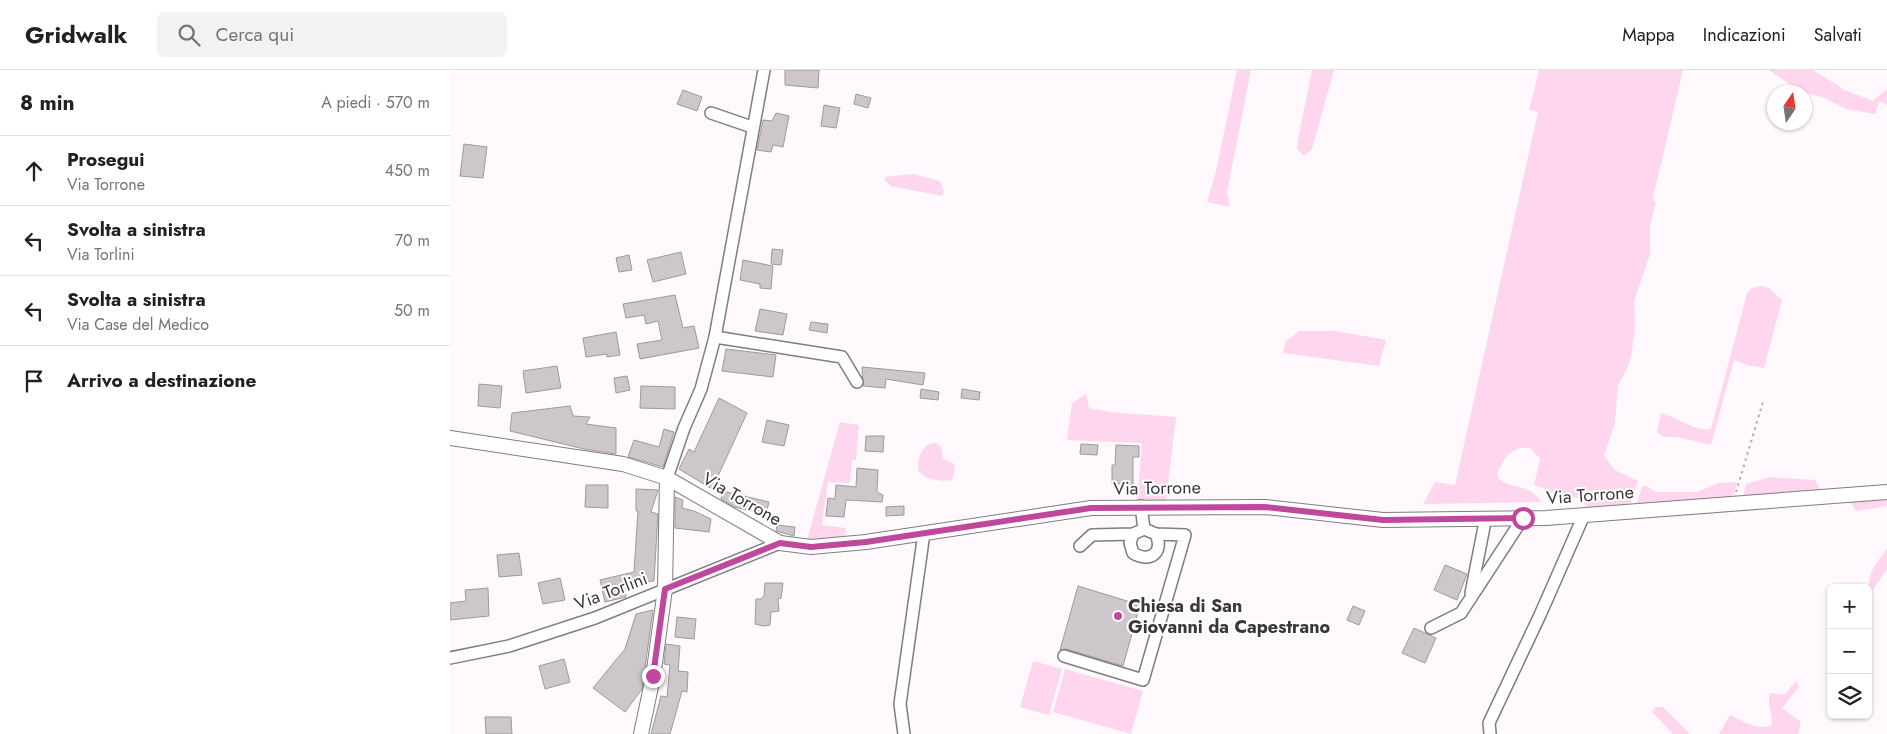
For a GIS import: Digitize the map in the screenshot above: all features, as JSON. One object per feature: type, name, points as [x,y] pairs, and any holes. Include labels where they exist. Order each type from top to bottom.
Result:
[{"type":"main road","name":"Via Torrone","points":[[450,438],[623,464],[667,478],[780,543],[811,547],[866,542],[1091,508],[1141,506],[1265,507],[1383,520],[1483,519],[1584,515],[1887,492]]},
{"type":"main road","points":[[641,734],[653,676],[665,589],[667,478]]},
{"type":"street","points":[[667,478],[684,428],[701,389],[715,337],[752,127],[764,70]]},
{"type":"street","points":[[711,113],[752,127]]},
{"type":"street","points":[[715,337],[842,357],[858,382]]},
{"type":"street","points":[[1141,506],[1139,531],[1130,543],[1133,553],[1140,564],[1157,551],[1159,542],[1156,534]]},
{"type":"street","points":[[1490,733],[1489,723],[1540,615],[1584,515]]},
{"type":"street","points":[[1431,628],[1461,613],[1523,518]]},
{"type":"street","points":[[1469,600],[1484,527],[1483,519]]},
{"type":"street","points":[[1064,656],[1143,680],[1185,535],[1156,534],[1139,531],[1092,535],[1080,546]]},
{"type":"street","points":[[904,734],[900,704],[924,533]]},
{"type":"street","name":"Via Torlini","points":[[450,658],[509,646],[595,618],[780,543]]},
{"type":"path","points":[[1732,504],[1763,402]]},
{"type":"shaded area","points":[[1237,70],[1251,70],[1227,192],[1230,207],[1207,202],[1216,171]]},
{"type":"shaded area","points":[[1312,70],[1334,70],[1312,149],[1304,156],[1297,149]]},
{"type":"shaded area","points":[[1539,70],[1683,70],[1653,198],[1656,203],[1650,226],[1650,254],[1634,301],[1635,327],[1631,357],[1618,385],[1615,423],[1604,456],[1615,470],[1638,481],[1630,505],[1587,507],[1580,498],[1563,496],[1534,485],[1540,459],[1530,448],[1523,448],[1509,454],[1497,474],[1499,479],[1505,483],[1526,489],[1542,502],[1423,504],[1435,482],[1455,485],[1538,112],[1529,110]]},
{"type":"shaded area","points":[[1769,70],[1813,70],[1845,90],[1873,101],[1887,89],[1887,105],[1879,101],[1875,114],[1846,109],[1822,97],[1812,95],[1812,85],[1791,85]]},
{"type":"shaded area","points":[[913,174],[940,181],[944,192],[942,196],[891,186],[885,181],[885,177]]},
{"type":"shaded area","points":[[1761,286],[1769,288],[1782,300],[1764,368],[1734,360],[1711,445],[1677,437],[1663,437],[1657,432],[1661,413],[1698,428],[1711,429],[1747,293],[1752,288]]},
{"type":"shaded area","points":[[1299,331],[1336,331],[1386,340],[1379,366],[1283,353],[1285,342]]},
{"type":"shaded area","points":[[1086,394],[1089,408],[1109,412],[1176,417],[1166,500],[1137,500],[1142,443],[1067,440],[1072,403]]},
{"type":"shaded area","points":[[840,422],[859,425],[856,460],[852,460],[850,483],[828,482],[822,525],[846,528],[845,540],[807,540]]},
{"type":"shaded area","points":[[932,443],[937,443],[941,447],[943,459],[953,463],[955,468],[952,480],[934,480],[918,470],[918,461],[922,450]]},
{"type":"shaded area","points":[[1770,477],[1815,480],[1820,490],[1817,494],[1743,498],[1746,484]]},
{"type":"shaded area","points":[[1737,482],[1732,500],[1636,506],[1642,487],[1645,485],[1656,492],[1697,492],[1719,483]]},
{"type":"shaded area","points":[[1887,497],[1887,506],[1856,511],[1849,500]]},
{"type":"shaded area","points":[[1887,548],[1887,569],[1872,591],[1872,584],[1869,584],[1869,580],[1876,564]]},
{"type":"shaded area","points":[[1033,661],[1062,669],[1049,715],[1020,707]]},
{"type":"shaded area","points":[[1065,669],[1143,691],[1131,734],[1053,712]]},
{"type":"shaded area","points":[[1796,681],[1799,687],[1782,708],[1801,722],[1798,734],[1719,734],[1730,715],[1756,726],[1766,727],[1772,725],[1770,693],[1785,694]]},
{"type":"shaded area","points":[[1655,707],[1663,707],[1690,734],[1673,734],[1652,712]]},
{"type":"building","points":[[785,70],[819,70],[818,88],[785,85]]},
{"type":"building","points":[[683,90],[702,97],[697,111],[677,104]]},
{"type":"building","points":[[856,94],[871,98],[868,108],[854,104]]},
{"type":"building","points":[[824,105],[840,108],[836,128],[821,126]]},
{"type":"building","points":[[776,113],[789,116],[783,147],[773,145],[771,152],[757,150],[763,120],[772,121]]},
{"type":"building","points":[[464,144],[487,147],[483,178],[460,176]]},
{"type":"building","points":[[772,249],[783,250],[781,265],[771,264]]},
{"type":"building","points":[[681,252],[686,274],[653,282],[647,260]]},
{"type":"building","points":[[629,255],[632,270],[619,272],[616,258]]},
{"type":"building","points":[[743,260],[773,266],[771,289],[760,288],[760,284],[740,280]]},
{"type":"building","points":[[675,295],[683,328],[694,326],[699,348],[640,359],[637,344],[662,340],[658,321],[646,324],[644,315],[626,318],[623,304]]},
{"type":"building","points":[[760,309],[787,314],[783,335],[755,331]]},
{"type":"building","points":[[811,322],[828,324],[827,333],[809,330]]},
{"type":"building","points":[[616,332],[620,355],[607,357],[607,354],[586,357],[583,338]]},
{"type":"building","points":[[726,349],[776,355],[773,377],[722,371]]},
{"type":"building","points":[[557,366],[561,388],[526,393],[523,371]]},
{"type":"building","points":[[862,367],[925,373],[923,385],[886,379],[885,388],[863,386]]},
{"type":"building","points":[[627,376],[630,390],[616,393],[614,378]]},
{"type":"building","points":[[479,384],[502,386],[500,408],[478,406]]},
{"type":"building","points":[[641,386],[675,387],[675,409],[640,408]]},
{"type":"building","points":[[921,389],[939,392],[938,400],[920,398]]},
{"type":"building","points":[[962,389],[980,392],[979,400],[961,398]]},
{"type":"building","points":[[719,398],[747,413],[712,489],[679,469],[689,449],[694,452]]},
{"type":"building","points":[[570,406],[573,416],[590,417],[586,424],[616,428],[616,454],[584,449],[510,431],[512,413]]},
{"type":"building","points":[[767,420],[789,425],[784,446],[762,442]]},
{"type":"building","points":[[664,429],[674,432],[663,467],[628,457],[634,440],[659,447]]},
{"type":"building","points":[[866,436],[884,436],[883,452],[865,451]]},
{"type":"building","points":[[1081,444],[1098,445],[1097,455],[1080,454]]},
{"type":"building","points":[[1116,445],[1139,446],[1139,457],[1133,457],[1133,484],[1112,484],[1112,465],[1115,465]]},
{"type":"building","points":[[857,468],[878,470],[877,492],[883,495],[882,502],[846,500],[844,517],[826,516],[828,498],[835,499],[836,485],[856,487]]},
{"type":"building","points":[[586,485],[608,485],[608,508],[585,507]]},
{"type":"building","points":[[636,489],[658,490],[651,512],[658,514],[654,581],[624,584],[626,597],[605,602],[600,580],[634,572],[638,511],[636,511]]},
{"type":"building","points":[[723,491],[769,502],[766,514],[734,507],[721,499]]},
{"type":"building","points":[[675,497],[683,500],[682,508],[711,519],[709,532],[675,528]]},
{"type":"building","points":[[904,506],[904,515],[886,516],[886,507]]},
{"type":"building","points":[[777,525],[795,527],[794,536],[776,531]]},
{"type":"building","points":[[519,553],[522,575],[499,577],[497,555]]},
{"type":"building","points":[[1445,565],[1467,574],[1457,600],[1434,590]]},
{"type":"building","points":[[560,578],[565,600],[543,604],[538,583]]},
{"type":"building","points":[[765,583],[783,583],[781,598],[778,599],[779,611],[771,612],[770,625],[763,626],[755,624],[756,599],[761,599],[764,596]]},
{"type":"building","points":[[1078,586],[1140,605],[1123,666],[1066,649],[1060,650]]},
{"type":"building","points":[[488,588],[489,616],[450,620],[450,603],[466,601],[465,590]]},
{"type":"building","points":[[1353,606],[1365,611],[1359,625],[1347,620]]},
{"type":"building","points":[[653,610],[642,689],[625,712],[593,688],[625,649],[636,614]]},
{"type":"building","points":[[677,617],[696,619],[694,639],[675,637]]},
{"type":"building","points":[[1414,628],[1436,638],[1425,663],[1402,653]]},
{"type":"building","points":[[666,644],[680,646],[678,671],[688,672],[687,692],[682,691],[670,734],[651,734],[661,696],[667,697],[670,665],[664,664]]},
{"type":"building","points":[[564,659],[570,682],[545,689],[539,666]]},
{"type":"building","points":[[485,717],[511,717],[512,734],[486,734]]},
{"type":"place","name":"Chiesa di San Giovanni da Capestrano","points":[[1118,616]]},
{"type":"route","points":[[653,676],[665,589],[780,543],[811,547],[866,542],[1067,511],[1141,506],[1265,507],[1383,520],[1523,518]]}]
